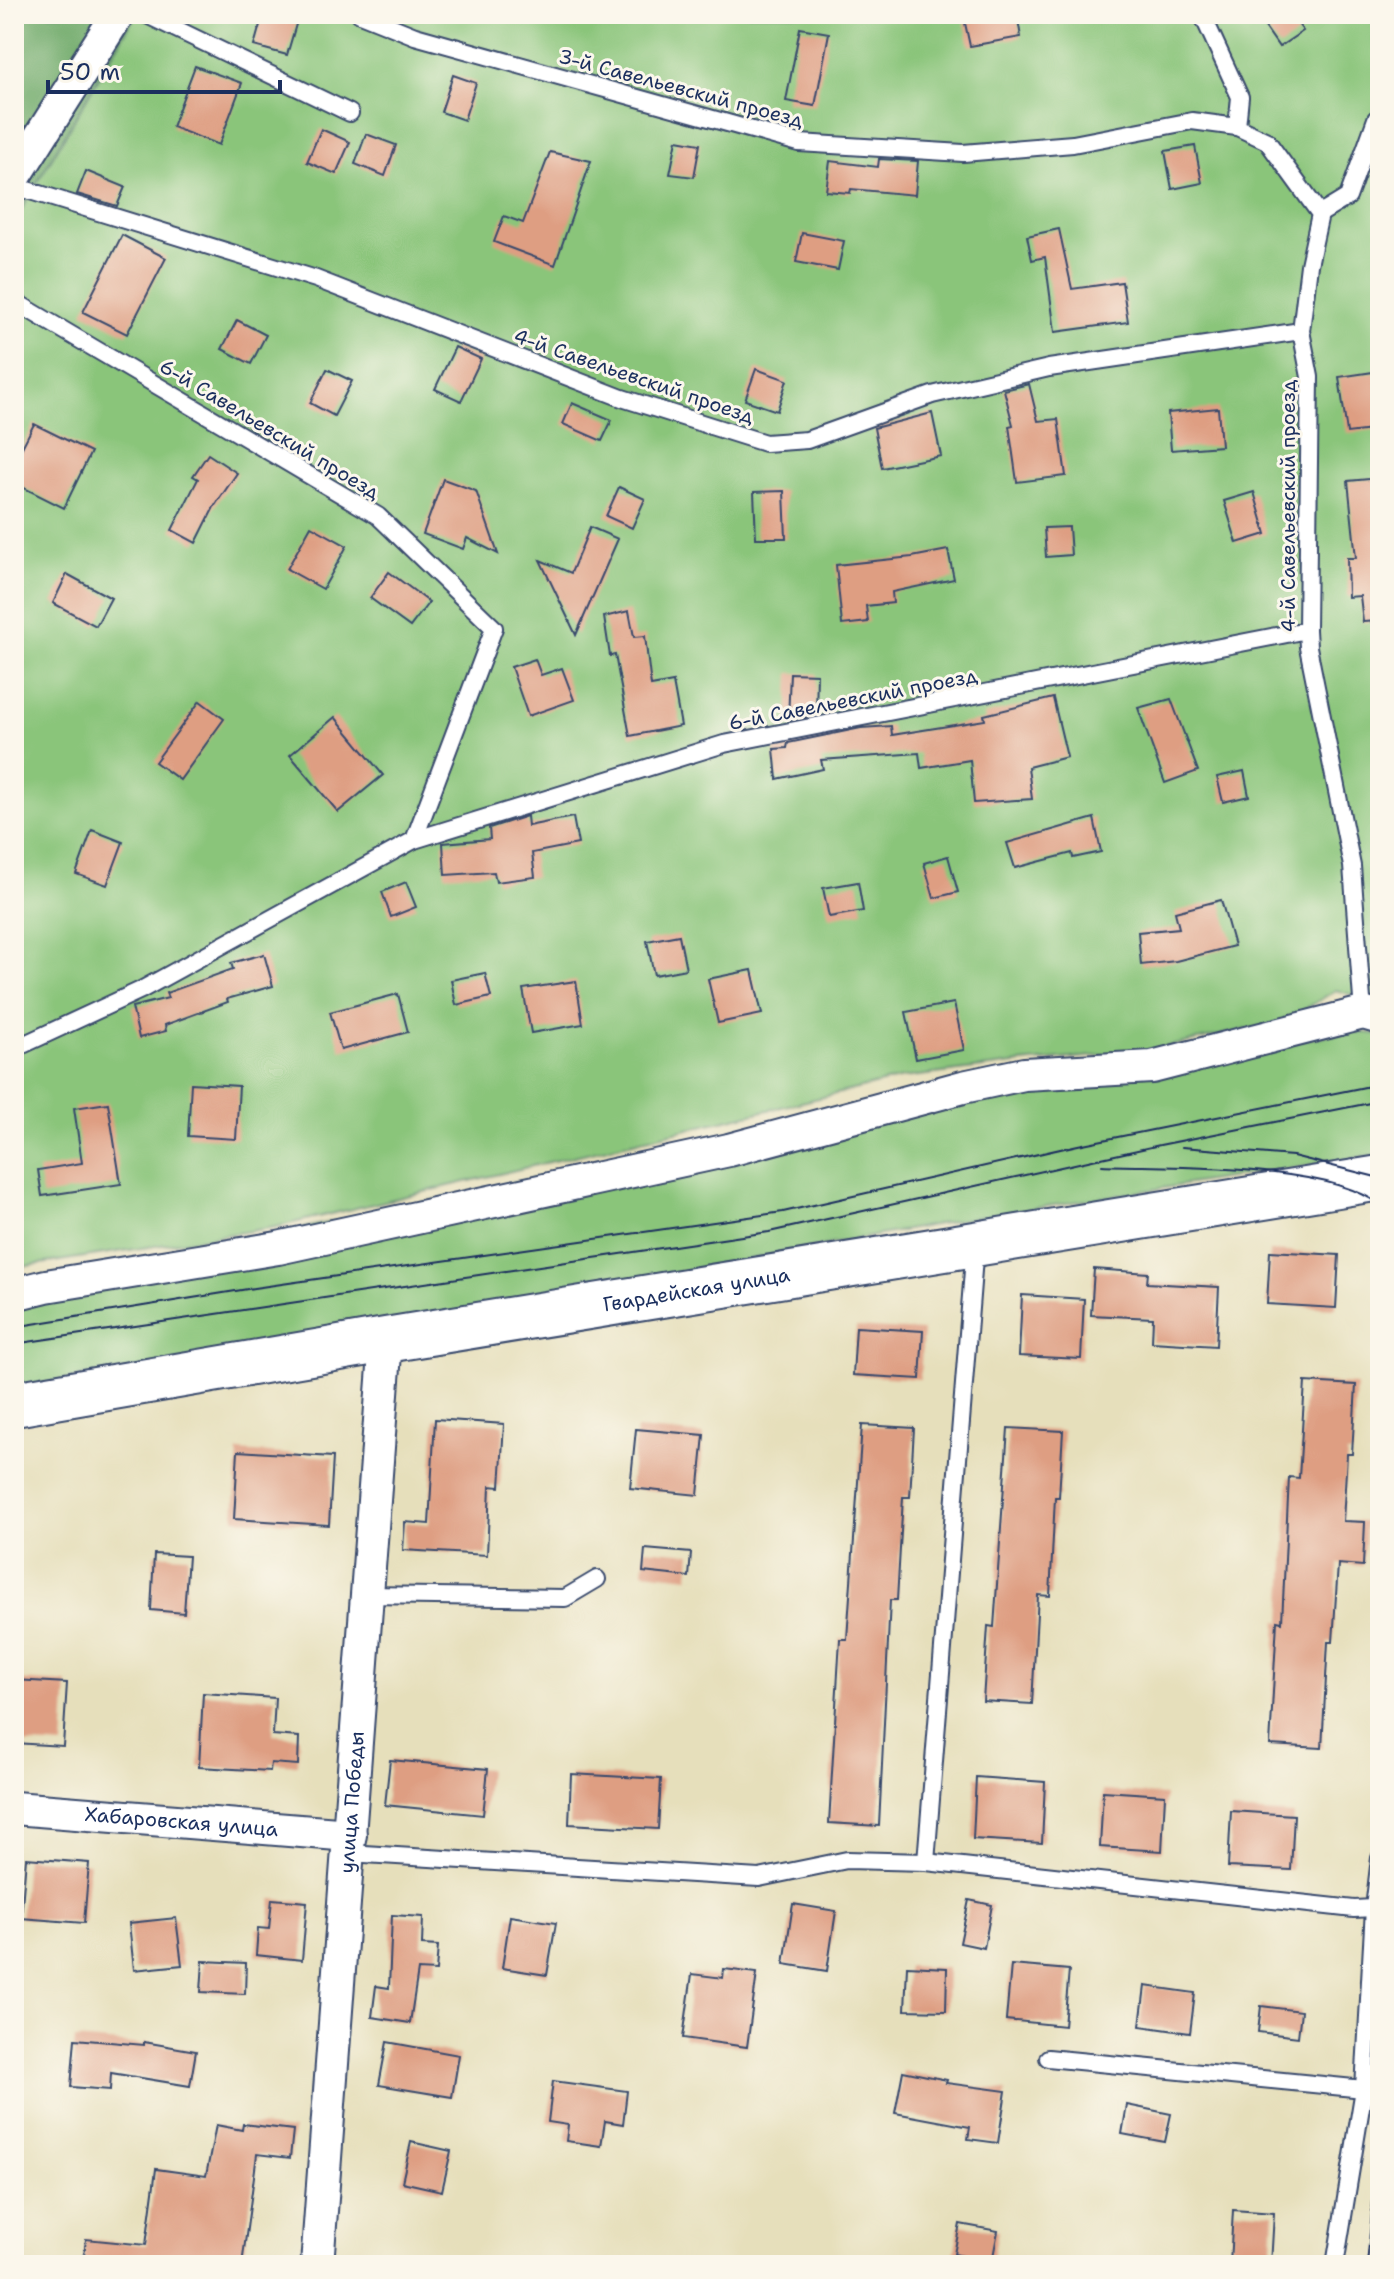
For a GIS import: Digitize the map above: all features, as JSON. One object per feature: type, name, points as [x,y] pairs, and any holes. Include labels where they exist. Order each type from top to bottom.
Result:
[{"type":"main road","name":"Гвардейская улица","points":[[14,1404],[386,1340],[1380,1178]]},
{"type":"street","points":[[14,178],[118,14]]},
{"type":"street","points":[[14,1294],[278,1248],[729,1150],[963,1087],[1024,1074],[1152,1067],[1372,1016]]},
{"type":"street","name":"улица Победы","points":[[317,2265],[386,1340]]},
{"type":"street","name":"Хабаровская улица","points":[[14,1808],[349,1844]]},
{"type":"lane","points":[[145,14],[350,113]]},
{"type":"lane","name":"3-й Савельевский проезд","points":[[360,14],[415,36],[799,143],[963,153],[1073,144],[1192,121],[1237,127]]},
{"type":"lane","points":[[1202,14],[1240,97],[1237,127],[1267,141],[1320,214],[1348,197],[1376,119],[1380,118]]},
{"type":"lane","name":"4-й Савельевский проезд","points":[[14,186],[316,279],[622,398],[765,443],[807,440],[932,395],[1049,368],[1301,331]]},
{"type":"lane","name":"4-й Савельевский проезд","points":[[1320,214],[1309,265],[1301,331],[1310,377],[1308,647],[1352,866],[1372,1016]]},
{"type":"lane","name":"6-й Савельевский проезд","points":[[14,301],[378,516],[494,628],[414,840]]},
{"type":"lane","name":"6-й Савельевский проезд","points":[[14,1049],[141,990],[414,840],[724,744],[1307,630]]},
{"type":"lane","points":[[926,1862],[975,1245]]},
{"type":"lane","points":[[367,1595],[565,1598],[597,1579]]},
{"type":"lane","points":[[349,1844],[759,1878],[847,1860],[926,1862],[1354,1909],[1374,1908]]},
{"type":"lane","points":[[1335,2265],[1364,2089],[1374,1908],[1380,1858]]},
{"type":"lane","points":[[1048,2058],[1364,2089]]},
{"type":"green space","points":[[14,14],[136,14],[14,222]]},
{"type":"green space","points":[[136,14],[1380,14],[1380,1003],[1336,990],[1286,1021],[1147,1051],[903,1078],[276,1227],[14,1268],[14,222]]},
{"type":"green space","points":[[1353,1032],[1380,1034],[1380,1154],[965,1219],[385,1328],[14,1388],[14,1290],[913,1097]]},
{"type":"building","points":[[263,14],[299,14],[287,55],[254,46]]},
{"type":"building","points":[[963,14],[1017,14],[1021,37],[970,46]]},
{"type":"building","points":[[1256,14],[1291,14],[1303,31],[1279,47]]},
{"type":"building","points":[[800,28],[829,33],[815,106],[786,101]]},
{"type":"building","points":[[195,66],[242,83],[219,145],[172,127]]},
{"type":"building","points":[[453,75],[476,83],[464,120],[441,112]]},
{"type":"building","points":[[321,129],[350,142],[336,174],[307,162]]},
{"type":"building","points":[[366,134],[396,145],[385,176],[355,164]]},
{"type":"building","points":[[677,140],[700,144],[694,177],[670,174]]},
{"type":"building","points":[[1195,146],[1202,183],[1172,189],[1165,151]]},
{"type":"building","points":[[550,152],[591,161],[555,265],[494,242],[504,216],[523,223]]},
{"type":"building","points":[[879,159],[918,161],[915,195],[851,189],[850,193],[826,191],[830,161],[878,167]]},
{"type":"building","points":[[86,171],[125,187],[117,206],[77,194]]},
{"type":"building","points":[[1059,229],[1072,289],[1122,282],[1128,322],[1055,332],[1045,257],[1032,260],[1027,236]]},
{"type":"building","points":[[802,233],[844,241],[838,270],[796,262]]},
{"type":"building","points":[[122,235],[166,258],[127,334],[83,312]]},
{"type":"building","points":[[237,320],[266,335],[251,364],[222,349]]},
{"type":"building","points":[[455,347],[481,359],[461,401],[435,389]]},
{"type":"building","points":[[327,369],[352,381],[334,416],[310,403]]},
{"type":"building","points":[[756,369],[787,380],[777,411],[745,400]]},
{"type":"building","points":[[1380,371],[1380,429],[1347,433],[1339,377]]},
{"type":"building","points":[[1029,384],[1038,421],[1058,419],[1066,476],[1017,482],[1009,426],[1013,425],[1004,390]]},
{"type":"building","points":[[572,403],[612,420],[602,441],[563,424]]},
{"type":"building","points":[[1218,408],[1221,446],[1171,450],[1168,413]]},
{"type":"building","points":[[932,413],[941,456],[882,468],[874,428]]},
{"type":"building","points":[[34,424],[91,452],[64,508],[14,483],[14,463]]},
{"type":"building","points":[[208,454],[237,473],[214,507],[196,543],[172,530],[198,479],[193,476]]},
{"type":"building","points":[[1380,478],[1380,621],[1363,622],[1360,596],[1348,597],[1347,558],[1356,558],[1348,481]]},
{"type":"building","points":[[443,479],[476,491],[498,554],[467,538],[463,549],[423,534]]},
{"type":"building","points":[[619,487],[645,499],[632,528],[606,516]]},
{"type":"building","points":[[784,491],[786,538],[756,538],[754,492]]},
{"type":"building","points":[[1254,492],[1266,534],[1237,543],[1224,501]]},
{"type":"building","points":[[311,526],[347,546],[323,589],[287,569]]},
{"type":"building","points":[[590,527],[618,539],[576,635],[540,560],[571,573]]},
{"type":"building","points":[[1069,527],[1071,555],[1046,557],[1044,528]]},
{"type":"building","points":[[948,550],[954,579],[892,592],[893,603],[866,606],[868,622],[842,625],[836,565]]},
{"type":"building","points":[[389,572],[429,602],[410,627],[370,598]]},
{"type":"building","points":[[67,574],[111,598],[96,626],[53,603]]},
{"type":"building","points":[[629,611],[634,637],[645,636],[651,686],[673,682],[681,726],[630,736],[615,655],[610,656],[604,617]]},
{"type":"building","points":[[535,659],[541,675],[562,668],[574,700],[528,716],[511,667]]},
{"type":"building","points":[[790,673],[817,674],[816,715],[788,720]]},
{"type":"building","points":[[1053,698],[1067,757],[1028,767],[1032,799],[974,803],[970,760],[921,768],[919,753],[821,760],[823,769],[777,779],[774,749],[787,748],[788,743],[861,728],[891,726],[892,735],[985,720],[984,715]]},
{"type":"building","points":[[1171,699],[1198,771],[1165,783],[1138,708]]},
{"type":"building","points":[[200,701],[224,719],[180,780],[155,762]]},
{"type":"building","points":[[335,717],[383,775],[338,812],[290,755]]},
{"type":"building","points":[[1244,771],[1249,796],[1223,802],[1217,777]]},
{"type":"building","points":[[527,816],[528,826],[573,817],[578,844],[532,853],[535,877],[496,882],[494,872],[445,875],[443,843],[490,839],[489,828]]},
{"type":"building","points":[[1094,818],[1101,852],[1073,858],[1072,853],[1015,868],[1007,843]]},
{"type":"building","points":[[92,830],[123,842],[107,885],[76,874]]},
{"type":"building","points":[[948,856],[958,892],[934,898],[924,863]]},
{"type":"building","points":[[406,882],[416,907],[391,917],[382,892]]},
{"type":"building","points":[[858,882],[863,911],[829,917],[823,888]]},
{"type":"building","points":[[1221,900],[1234,946],[1176,961],[1141,965],[1138,932],[1179,928],[1175,912]]},
{"type":"building","points":[[679,935],[686,969],[654,975],[647,941]]},
{"type":"building","points":[[264,954],[273,986],[227,999],[228,1002],[165,1025],[166,1031],[139,1038],[132,1007],[168,998],[166,993],[233,969],[231,963]]},
{"type":"building","points":[[752,970],[762,1014],[718,1023],[708,979]]},
{"type":"building","points":[[485,973],[491,997],[456,1005],[451,980]]},
{"type":"building","points":[[576,981],[583,1024],[531,1033],[523,989]]},
{"type":"building","points":[[398,994],[408,1032],[341,1050],[330,1012]]},
{"type":"building","points":[[954,1003],[964,1050],[916,1059],[906,1012]]},
{"type":"building","points":[[191,1083],[239,1086],[236,1139],[188,1136]]},
{"type":"building","points":[[108,1103],[121,1184],[42,1196],[38,1170],[82,1163],[74,1108]]},
{"type":"building","points":[[1270,1251],[1339,1255],[1336,1308],[1267,1304]]},
{"type":"building","points":[[1094,1269],[1148,1273],[1147,1283],[1219,1287],[1216,1346],[1152,1342],[1153,1318],[1091,1315]]},
{"type":"building","points":[[1022,1295],[1084,1299],[1081,1359],[1019,1356]]},
{"type":"building","points":[[856,1327],[923,1331],[920,1379],[853,1375]]},
{"type":"building","points":[[1305,1382],[1356,1385],[1352,1454],[1347,1454],[1343,1521],[1365,1522],[1363,1566],[1338,1564],[1333,1642],[1328,1642],[1322,1748],[1270,1745],[1277,1621],[1282,1622],[1289,1477],[1299,1478]]},
{"type":"building","points":[[435,1419],[504,1424],[500,1487],[490,1486],[487,1555],[403,1550],[405,1522],[429,1524]]},
{"type":"building","points":[[862,1425],[914,1428],[910,1497],[903,1497],[897,1600],[890,1600],[879,1826],[829,1823],[840,1639],[847,1639]]},
{"type":"building","points":[[1008,1428],[1063,1431],[1059,1497],[1055,1497],[1050,1596],[1038,1595],[1032,1704],[983,1701],[988,1626],[994,1627]]},
{"type":"building","points":[[636,1429],[704,1435],[698,1495],[630,1488]]},
{"type":"building","points":[[238,1451],[333,1457],[329,1525],[234,1519]]},
{"type":"building","points":[[645,1549],[691,1553],[689,1577],[643,1572]]},
{"type":"building","points":[[154,1554],[188,1556],[184,1613],[151,1610]]},
{"type":"building","points":[[14,1680],[67,1683],[63,1746],[14,1743]]},
{"type":"building","points":[[203,1693],[275,1698],[273,1735],[299,1737],[298,1765],[271,1763],[270,1771],[199,1767]]},
{"type":"building","points":[[390,1760],[488,1769],[483,1815],[385,1805]]},
{"type":"building","points":[[571,1774],[661,1779],[658,1829],[569,1824]]},
{"type":"building","points":[[976,1777],[1045,1782],[1042,1843],[973,1839]]},
{"type":"building","points":[[1103,1791],[1165,1795],[1162,1851],[1100,1847]]},
{"type":"building","points":[[1231,1811],[1294,1815],[1291,1870],[1228,1867]]},
{"type":"building","points":[[26,1858],[89,1863],[84,1923],[21,1918]]},
{"type":"building","points":[[272,1899],[307,1902],[302,1960],[256,1955],[258,1928],[269,1929]]},
{"type":"building","points":[[969,1900],[992,1905],[984,1948],[960,1943]]},
{"type":"building","points":[[793,1904],[836,1911],[827,1971],[784,1964]]},
{"type":"building","points":[[392,1915],[423,1917],[422,1945],[438,1946],[436,1971],[418,1970],[410,2023],[372,2017],[376,1986],[389,1988]]},
{"type":"building","points":[[510,1916],[556,1923],[547,1975],[502,1968]]},
{"type":"building","points":[[176,1918],[182,1965],[134,1970],[129,1923]]},
{"type":"building","points":[[203,1961],[246,1963],[245,1994],[201,1992]]},
{"type":"building","points":[[1011,1965],[1069,1970],[1064,2026],[1006,2020]]},
{"type":"building","points":[[907,1966],[947,1968],[946,2011],[905,2010]]},
{"type":"building","points":[[724,1969],[757,1973],[747,2047],[683,2038],[692,1974],[723,1978]]},
{"type":"building","points":[[1145,1986],[1195,1993],[1190,2033],[1140,2026]]},
{"type":"building","points":[[1261,2006],[1301,2011],[1298,2037],[1258,2032]]},
{"type":"building","points":[[75,2039],[144,2045],[144,2042],[196,2051],[190,2086],[111,2073],[110,2090],[71,2087]]},
{"type":"building","points":[[387,2042],[459,2055],[452,2097],[379,2085]]},
{"type":"building","points":[[903,2071],[947,2080],[946,2083],[1006,2091],[998,2143],[968,2139],[970,2127],[895,2113]]},
{"type":"building","points":[[553,2081],[627,2091],[623,2124],[605,2121],[601,2146],[566,2141],[568,2125],[548,2122]]},
{"type":"building","points":[[1127,2105],[1171,2114],[1165,2142],[1122,2134]]},
{"type":"building","points":[[243,2124],[293,2130],[290,2158],[257,2154],[242,2265],[83,2265],[86,2239],[146,2245],[156,2169],[206,2176],[216,2125],[242,2130]]},
{"type":"building","points":[[411,2142],[451,2151],[442,2191],[402,2182]]},
{"type":"building","points":[[1233,2210],[1274,2213],[1271,2265],[1230,2265]]},
{"type":"building","points":[[960,2224],[998,2231],[992,2262],[954,2254]]},
{"type":"tram line","points":[[14,1327],[254,1288],[783,1212],[1078,1145],[1380,1084]]},
{"type":"tram line","points":[[14,1344],[769,1232],[1160,1145],[1380,1101]]},
{"type":"tram line","points":[[1182,1147],[1293,1156],[1380,1178]]},
{"type":"tram line","points":[[1102,1165],[1247,1170],[1287,1175],[1324,1181],[1356,1191],[1380,1205]]},
{"type":"tram line","points":[[1367,2265],[1380,2124]]}]
